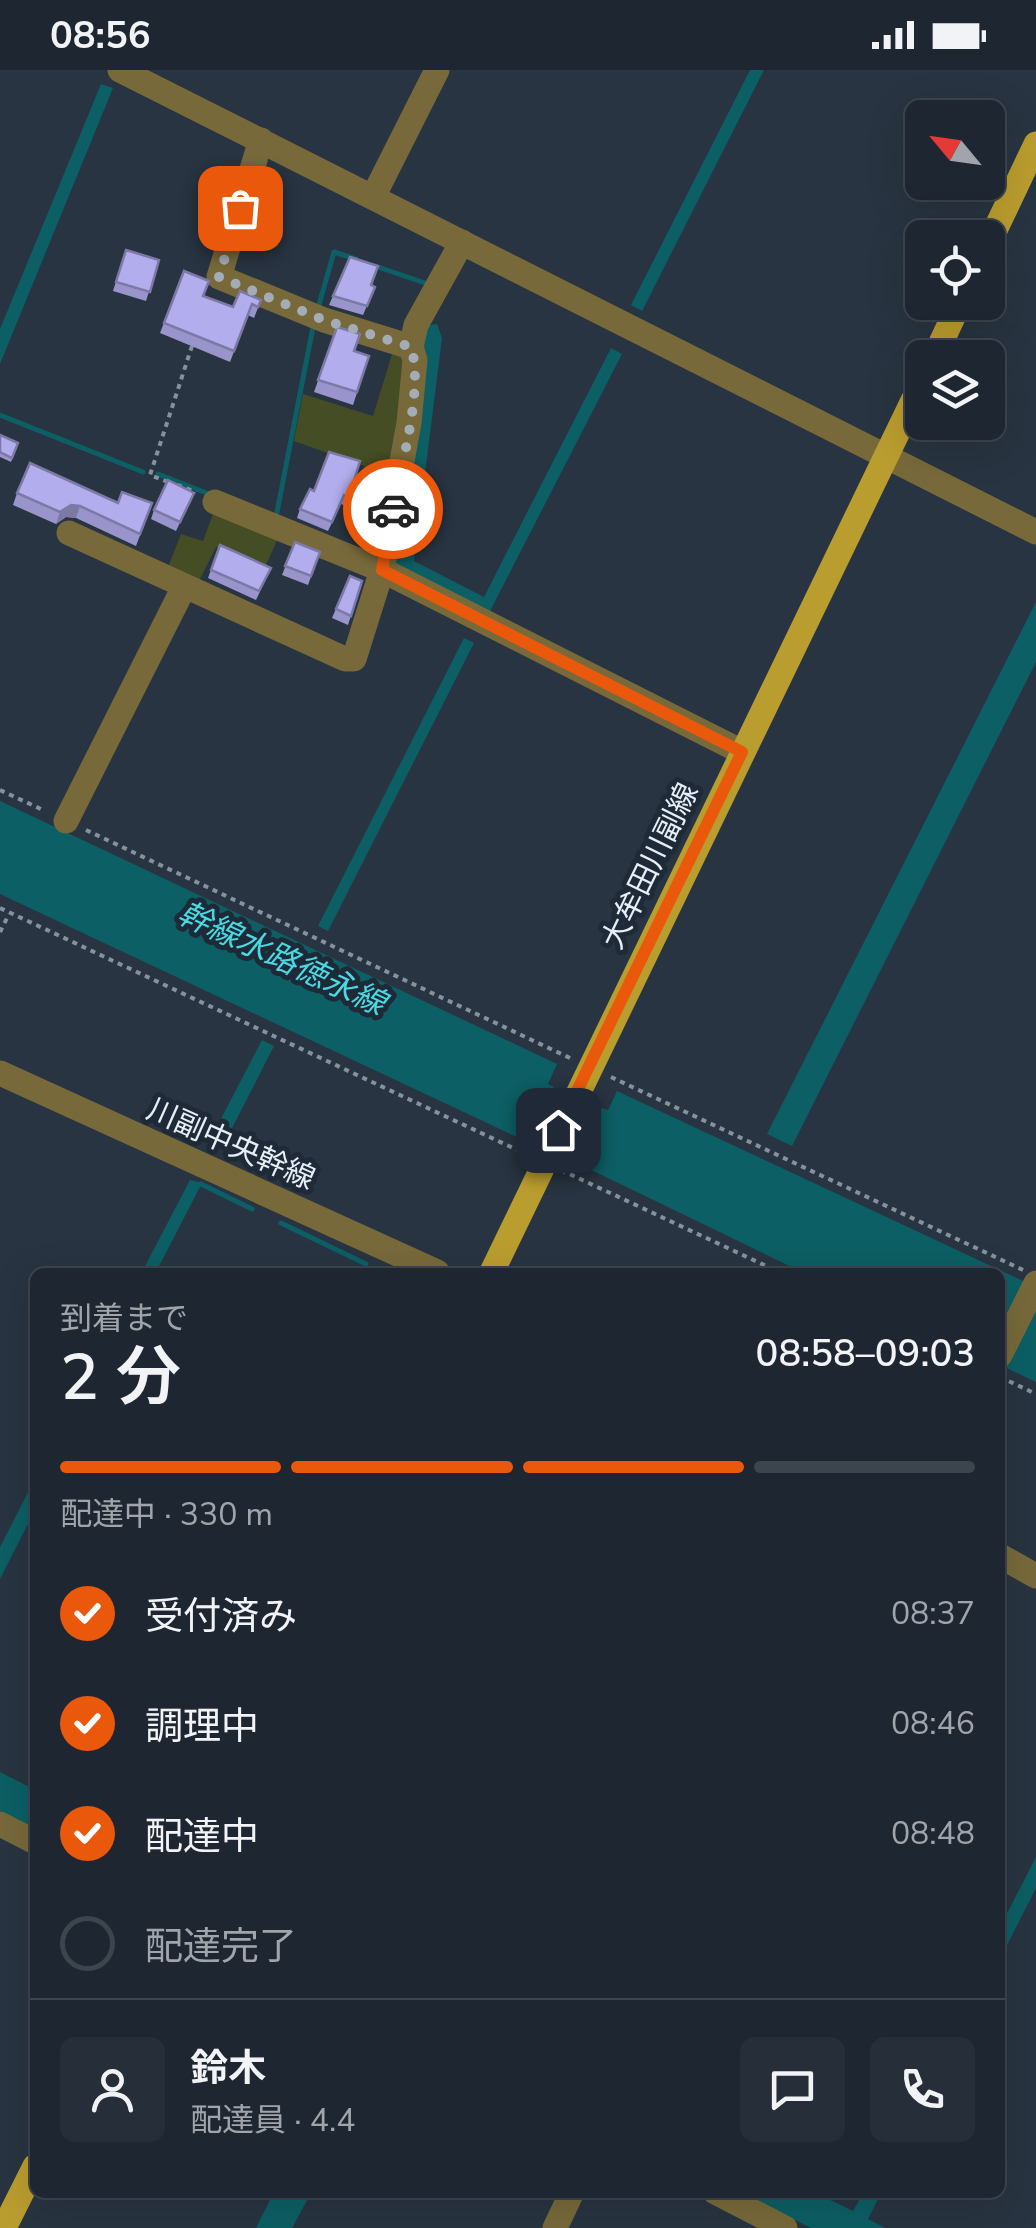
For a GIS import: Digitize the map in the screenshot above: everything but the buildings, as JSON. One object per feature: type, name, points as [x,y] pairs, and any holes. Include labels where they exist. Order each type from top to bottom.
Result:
[{"type":"main road","points":[[1000,220],[1036,144]]},
{"type":"main road","name":"大牟田川副線","points":[[494,1268],[588,1066],[905,418]]},
{"type":"main road","points":[[4,2228],[30,2176]]},
{"type":"street","points":[[120,70],[1036,532]]},
{"type":"street","points":[[373,197],[438,70]]},
{"type":"street","points":[[261,140],[219,277],[324,320],[411,347]]},
{"type":"street","points":[[69,532],[345,659],[354,658],[382,570],[409,423],[415,360],[411,347],[416,325],[462,242]]},
{"type":"street","points":[[207,503],[382,570],[742,752]]},
{"type":"street","points":[[66,821],[184,587]]},
{"type":"street","name":"川副中央幹線","points":[[0,1073],[427,1268]]},
{"type":"street","points":[[1005,1344],[1036,1279]]},
{"type":"street","points":[[1005,1559],[1036,1576]]},
{"type":"street","points":[[0,1824],[30,1839]]},
{"type":"street","points":[[555,2228],[569,2198]]},
{"type":"street","points":[[726,2198],[784,2228]]},
{"type":"path","points":[[196,336],[150,475],[198,493],[207,503]]},
{"type":"path","points":[[0,790],[1036,1279]]},
{"type":"path","points":[[0,908],[770,1268]]},
{"type":"path","points":[[0,932],[10,912]]},
{"type":"path","points":[[1005,1379],[1036,1394]]},
{"type":"shaded area","points":[[393,351],[407,358],[386,520],[358,510],[364,466],[294,441],[303,394],[373,416]]},
{"type":"shaded area","points":[[213,514],[280,534],[265,567],[216,547],[196,587],[167,570],[181,534],[203,541]]},
{"type":"water","points":[[750,70],[764,70],[642,311],[631,305]]},
{"type":"water","points":[[101,84],[113,88],[0,364],[0,329]]},
{"type":"water","points":[[437,324],[442,338],[414,561],[484,597],[611,348],[622,354],[488,615],[393,566],[424,326]]},
{"type":"water","points":[[1036,602],[1036,662],[792,1146],[767,1134]]},
{"type":"water","points":[[464,638],[474,643],[328,931],[318,926]]},
{"type":"water","name":"幹線水路徳永線","points":[[0,801],[557,1064],[548,1084],[554,1087],[536,1124],[529,1122],[521,1139],[0,894]]},
{"type":"water","points":[[262,1040],[274,1046],[226,1140],[213,1134]]},
{"type":"water","points":[[617,1091],[995,1268],[794,1268],[581,1165],[589,1148],[584,1144],[601,1108],[608,1110]]},
{"type":"water","points":[[190,1180],[202,1183],[158,1268],[144,1268]]},
{"type":"water","points":[[1005,1272],[1036,1287],[1036,1382],[1005,1367]]},
{"type":"water","points":[[30,1489],[30,1520],[0,1579],[0,1547]]},
{"type":"water","points":[[0,1772],[30,1787],[30,1826],[0,1811]]},
{"type":"water","points":[[1036,1857],[1036,1888],[1005,1949],[1005,1917]]},
{"type":"water","points":[[271,2198],[308,2198],[292,2228],[256,2228]]},
{"type":"water","points":[[752,2198],[826,2198],[853,2211],[860,2198],[878,2198],[868,2219],[885,2228],[811,2228]]},
{"type":"waterway","points":[[318,308],[334,252],[356,259]]},
{"type":"waterway","points":[[375,266],[428,284]]},
{"type":"waterway","points":[[276,517],[313,327]]},
{"type":"waterway","points":[[0,415],[143,472]]},
{"type":"waterway","points":[[158,474],[209,494]]},
{"type":"waterway","points":[[201,1184],[252,1209]]},
{"type":"waterway","points":[[281,1223],[366,1264]]},
{"type":"way so far","points":[[240,208],[219,277],[324,320],[396,346],[411,347],[415,360],[409,423],[393,509]]},
{"type":"route","points":[[393,509],[382,570],[742,752],[558,1130]]}]
